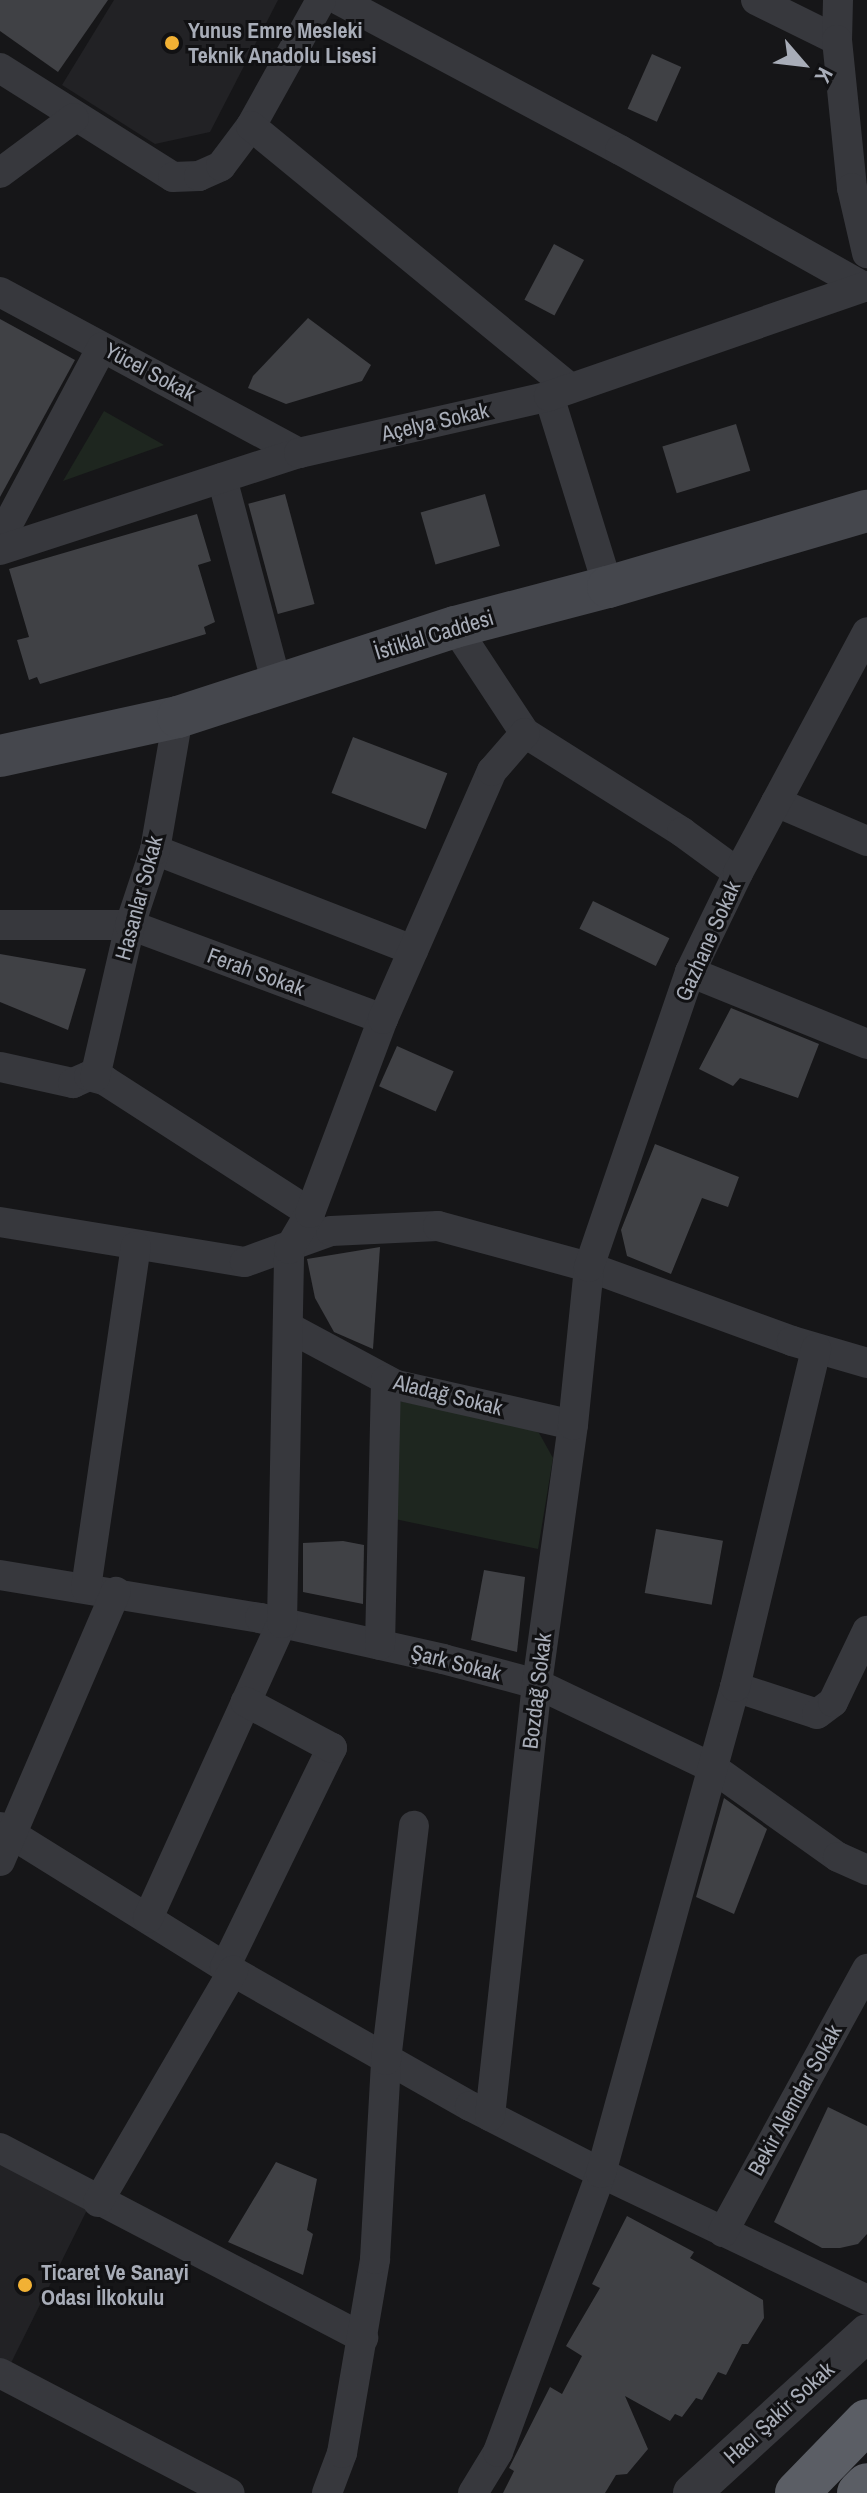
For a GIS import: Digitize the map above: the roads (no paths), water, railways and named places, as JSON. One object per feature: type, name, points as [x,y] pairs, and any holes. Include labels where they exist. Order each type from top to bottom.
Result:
[{"type":"highway","points":[[797,2493],[867,2421]]},
{"type":"highway","points":[[859,2493],[867,2485]]},
{"type":"main road","name":"İstiklal Caddesi","points":[[0,756],[178,717],[455,627],[608,587],[867,511]]},
{"type":"street","points":[[0,68],[74,118],[173,177],[199,176],[221,166],[251,126],[321,0]]},
{"type":"street","points":[[339,0],[620,150],[866,287]]},
{"type":"street","points":[[756,0],[837,40]]},
{"type":"street","points":[[838,0],[837,40],[852,188],[867,253]]},
{"type":"street","points":[[0,173],[74,118]]},
{"type":"street","points":[[251,126],[560,392],[608,587]]},
{"type":"street","name":"Açelya Sokak","points":[[0,550],[299,453],[560,392],[866,287]]},
{"type":"street","name":"Yücel Sokak","points":[[0,292],[299,453]]},
{"type":"street","points":[[0,539],[102,347]]},
{"type":"street","points":[[222,478],[277,685]]},
{"type":"street","points":[[455,627],[525,733],[682,832],[738,873]]},
{"type":"street","name":"Gazhane Sokak","points":[[589,1267],[690,972],[776,802],[856,682],[867,632]]},
{"type":"street","name":"Hasanlar Sokak","points":[[92,1076],[130,925],[155,850],[178,717]]},
{"type":"street","points":[[148,1918],[282,1623],[289,1249],[310,1213],[383,1019],[492,771],[525,733]]},
{"type":"street","points":[[776,802],[867,841]]},
{"type":"street","points":[[155,850],[413,950]]},
{"type":"street","points":[[0,925],[130,925]]},
{"type":"street","name":"Ferah Sokak","points":[[130,925],[383,1019]]},
{"type":"street","points":[[690,972],[867,1044]]},
{"type":"street","points":[[0,1067],[73,1083],[92,1076],[310,1213]]},
{"type":"street","points":[[0,1222],[136,1247],[245,1262],[289,1249],[331,1231],[438,1226],[589,1267],[816,1349],[867,1363]]},
{"type":"street","points":[[86,1588],[136,1247]]},
{"type":"street","name":"Bozdağ Sokak","points":[[490,2116],[537,1684],[573,1425],[589,1267]]},
{"type":"street","name":"Aladağ Sokak","points":[[288,1327],[386,1380],[573,1425]]},
{"type":"street","points":[[473,2493],[498,2452],[601,2173],[735,1687],[816,1349]]},
{"type":"street","points":[[380,1645],[386,1380]]},
{"type":"street","name":"Şark Sokak","points":[[0,1575],[116,1592],[282,1623],[537,1684],[713,1768],[838,1857],[867,1870]]},
{"type":"street","points":[[0,1861],[7,1830],[116,1592]]},
{"type":"street","points":[[735,1687],[817,1714],[833,1702],[867,1631]]},
{"type":"street","points":[[98,2202],[229,1969],[332,1748],[246,1702]]},
{"type":"street","points":[[327,2493],[342,2453],[375,2259],[386,2060],[414,1826]]},
{"type":"street","points":[[7,1830],[229,1969],[386,2060],[601,2173],[867,2300]]},
{"type":"street","name":"Bekir Alemdar Sokak","points":[[723,2232],[867,1969]]},
{"type":"street","points":[[0,2148],[363,2338]]},
{"type":"street","name":"Hacı Şakir Sokak","points":[[692,2493],[867,2333]]},
{"type":"street","points":[[0,2373],[230,2493]]},
{"type":"place","name":"Yunus Emre Mesleki Teknik Anadolu Lisesi","points":[[172,43]]},
{"type":"place","name":"Ticaret Ve Sanayi Odası İlkokulu","points":[[25,2285]]}]
